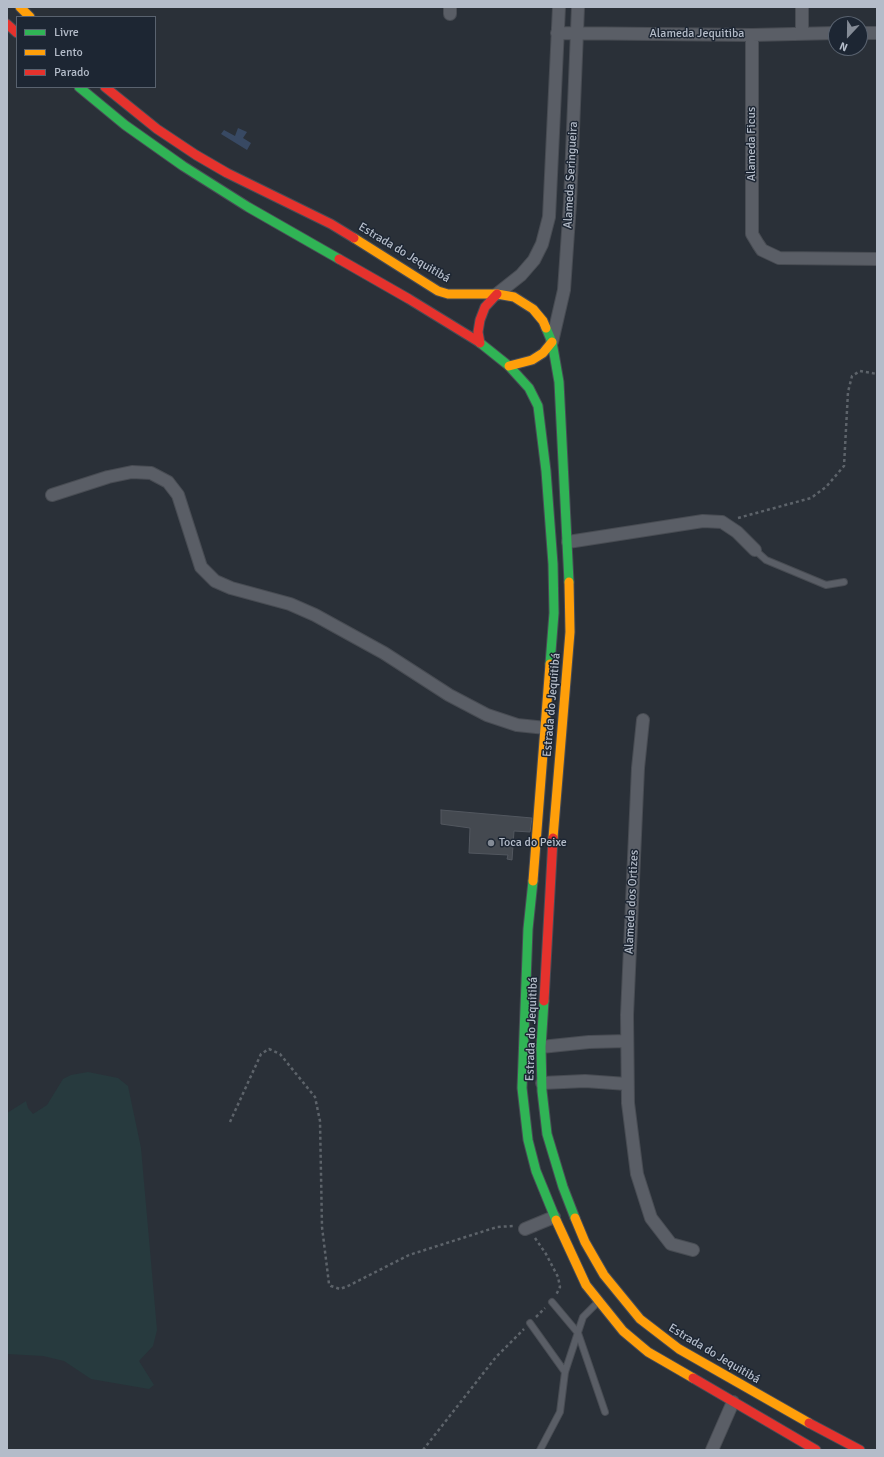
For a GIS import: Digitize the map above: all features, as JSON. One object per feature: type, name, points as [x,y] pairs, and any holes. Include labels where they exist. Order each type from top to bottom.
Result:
[{"type":"main road","points":[[20,7],[29,16]]},
{"type":"main road","points":[[7,24],[16,32]]},
{"type":"main road","name":"Estrada do Jequitibá","points":[[80,88],[124,125],[183,166],[248,207],[409,299],[480,343],[509,366],[529,388],[538,406],[546,471],[553,564],[554,613],[546,728],[528,929],[526,1016],[522,1088],[528,1140],[536,1171],[554,1217],[586,1285],[598,1302],[623,1331],[648,1352],[816,1450]]},
{"type":"main road","name":"Estrada do Jequitibá","points":[[106,88],[157,129],[196,155],[261,190],[331,224],[438,291],[460,295],[497,294],[514,297],[533,309],[543,321],[552,342],[559,382],[568,542],[570,632],[553,839],[541,1047],[542,1083],[547,1134],[563,1187],[585,1242],[604,1275],[622,1300],[640,1318],[679,1348],[860,1450]]},
{"type":"main road","points":[[480,343],[478,332],[480,320],[485,307],[497,294]]},
{"type":"main road","points":[[509,366],[532,360],[543,353],[552,342]]},
{"type":"street","name":"Alameda Seringueira","points":[[497,294],[521,275],[534,260],[542,244],[549,217],[559,7]]},
{"type":"street","name":"Alameda Seringueira","points":[[552,342],[564,290],[570,203],[578,7]]},
{"type":"street","points":[[802,7],[802,33]]},
{"type":"street","name":"Alameda Jequitiba","points":[[557,33],[752,35],[828,33]]},
{"type":"street","name":"Alameda Ficus","points":[[752,35],[752,234],[762,250],[779,258],[877,259]]},
{"type":"street","points":[[549,203],[570,203]]},
{"type":"street","points":[[52,495],[108,477],[132,472],[151,474],[168,482],[178,495],[201,567],[215,581],[231,588],[290,604],[315,615],[487,715],[517,725],[546,728]]},
{"type":"street","points":[[568,542],[703,522],[722,522],[737,532],[755,550]]},
{"type":"street","name":"Alameda dos Ortizes","points":[[643,720],[638,768],[627,1041],[627,1084],[636,1174],[651,1218],[671,1244],[693,1250]]},
{"type":"street","points":[[541,1047],[590,1042],[627,1041]]},
{"type":"street","points":[[542,1083],[585,1081],[627,1084]]},
{"type":"street","points":[[525,1229],[554,1217]]},
{"type":"street","points":[[712,1450],[733,1402]]},
{"type":"lane","points":[[755,550],[766,560],[826,585],[844,582]]},
{"type":"lane","points":[[552,1302],[578,1333],[605,1412]]},
{"type":"lane","points":[[540,1450],[560,1412],[565,1372],[583,1317],[598,1302]]},
{"type":"lane","points":[[530,1323],[565,1372]]},
{"type":"path","points":[[722,522],[811,498],[826,487],[844,466],[848,392],[852,376],[860,371],[877,374]]},
{"type":"path","points":[[230,1122],[261,1054],[269,1049],[280,1054],[315,1097],[320,1121],[322,1227],[329,1284],[331,1286],[340,1289],[409,1255],[480,1232],[506,1226],[516,1226],[525,1229],[538,1241],[558,1277],[560,1287],[552,1302],[496,1357],[424,1450]]},
{"type":"green space","points":[[88,1072],[118,1078],[128,1086],[141,1148],[157,1330],[153,1346],[139,1361],[154,1385],[149,1389],[91,1379],[64,1361],[43,1356],[7,1354],[7,1113],[26,1101],[28,1108],[33,1114],[47,1105],[63,1079],[71,1075]]},
{"type":"water","points":[[238,128],[247,132],[243,138],[251,143],[247,150],[221,134],[224,130],[235,136]]},
{"type":"building","name":"Toca do Peixe","points":[[441,810],[532,818],[530,832],[514,831],[512,860],[507,859],[508,855],[469,853],[470,828],[441,824]]},
{"type":"traffic: fast","points":[[80,88],[125,125],[183,166],[248,207],[339,259]]},
{"type":"traffic: fast","points":[[546,328],[552,342],[559,382],[569,582]]},
{"type":"traffic: fast","points":[[479,342],[509,366],[529,388],[538,406],[546,471],[553,564],[554,613],[550,664]]},
{"type":"traffic: fast","points":[[533,881],[528,929],[522,1088],[528,1140],[536,1171],[556,1220]]},
{"type":"traffic: fast","points":[[544,1001],[541,1047],[542,1091],[547,1134],[563,1187],[575,1218]]},
{"type":"traffic: slow","points":[[20,7],[29,16]]},
{"type":"traffic: slow","points":[[354,238],[438,291],[448,294],[497,294],[514,297],[533,309],[543,321],[546,328]]},
{"type":"traffic: slow","points":[[509,366],[532,360],[543,353],[552,342]]},
{"type":"traffic: slow","points":[[553,838],[570,632],[569,582]]},
{"type":"traffic: slow","points":[[533,881],[550,664]]},
{"type":"traffic: slow","points":[[575,1218],[585,1242],[604,1275],[640,1319],[679,1349],[809,1423]]},
{"type":"traffic: slow","points":[[556,1220],[586,1285],[623,1331],[648,1352],[693,1378]]},
{"type":"traffic: jam","points":[[7,24],[16,32]]},
{"type":"traffic: jam","points":[[106,88],[157,129],[196,155],[227,173],[331,224],[354,238]]},
{"type":"traffic: jam","points":[[339,259],[409,299],[479,342]]},
{"type":"traffic: jam","points":[[480,343],[478,332],[480,320],[485,307],[497,294]]},
{"type":"traffic: jam","points":[[544,1001],[553,838]]},
{"type":"traffic: jam","points":[[693,1378],[816,1450]]},
{"type":"traffic: jam","points":[[809,1423],[860,1450]]},
{"type":"place","name":"Toca do Peixe","points":[[491,843]]}]
